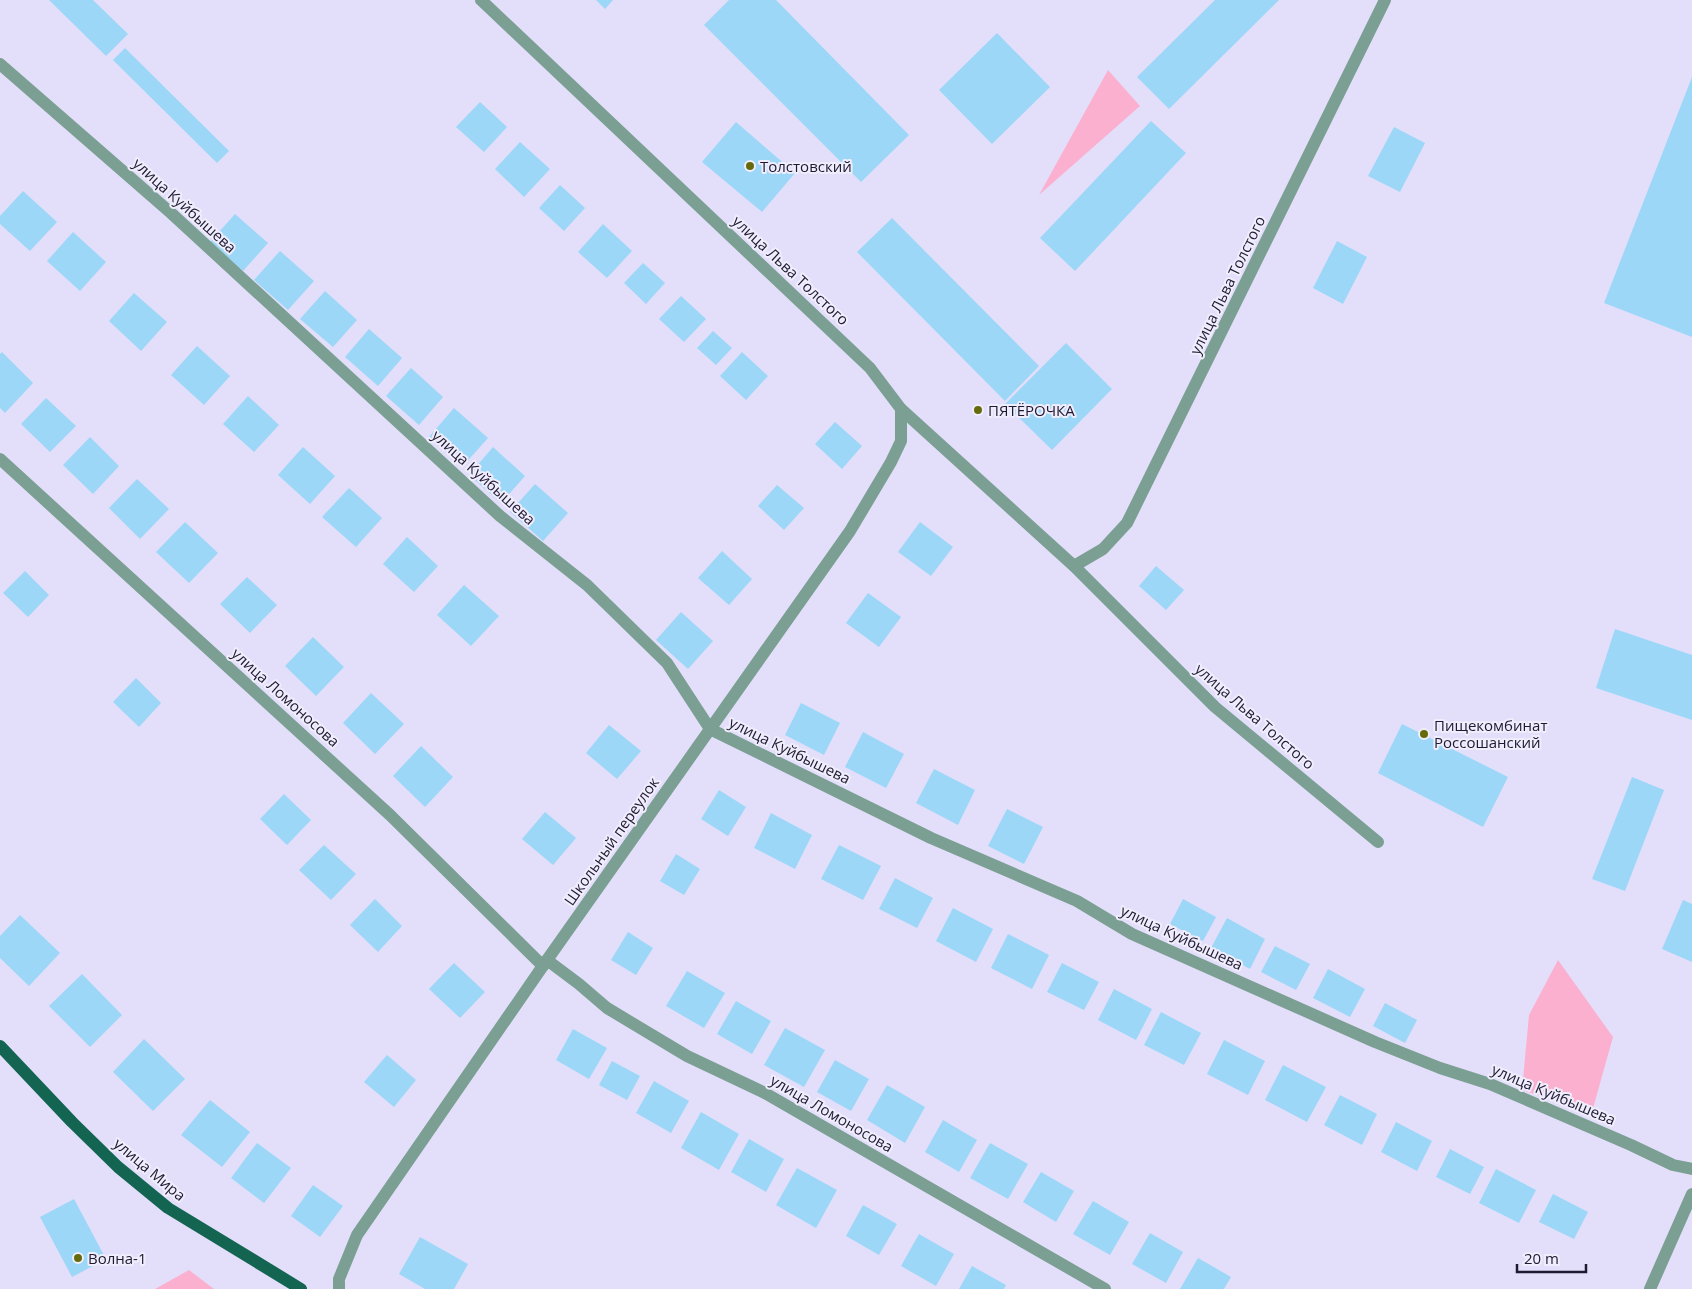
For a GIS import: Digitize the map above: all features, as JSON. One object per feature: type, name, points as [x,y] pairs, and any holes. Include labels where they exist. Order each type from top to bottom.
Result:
[{"type":"main road","name":"улица Мира","points":[[0,1046],[72,1122],[118,1167],[168,1208],[301,1289]]},
{"type":"street","name":"улица Льва Толстого","points":[[481,0],[870,368],[901,409],[1074,566],[1215,707],[1378,842]]},
{"type":"street","name":"улица Льва Толстого","points":[[1074,566],[1103,548],[1127,523],[1386,0]]},
{"type":"street","name":"улица Куйбышева","points":[[0,64],[171,213],[500,516],[587,585],[668,663],[710,729],[931,838],[1077,901],[1132,934],[1375,1042],[1440,1068],[1490,1084],[1631,1144],[1673,1165],[1692,1169]]},
{"type":"street","name":"Школьный переулок","points":[[339,1289],[339,1280],[357,1235],[850,531],[901,441],[901,409]]},
{"type":"street","name":"улица Ломоносова","points":[[0,459],[390,815],[545,964],[579,984],[607,1008],[688,1056],[764,1092],[1105,1289]]},
{"type":"street","points":[[1650,1289],[1692,1194]]},
{"type":"shaded area","points":[[1108,70],[1140,106],[1039,195]]},
{"type":"shaded area","points":[[1558,960],[1613,1037],[1592,1112],[1522,1090],[1529,1015]]},
{"type":"shaded area","points":[[189,1270],[214,1289],[155,1289]]},
{"type":"building","points":[[49,0],[93,0],[128,34],[106,56]]},
{"type":"building","points":[[596,0],[613,0],[605,9]]},
{"type":"building","points":[[729,0],[776,0],[909,135],[861,182],[704,25]]},
{"type":"building","points":[[1215,0],[1279,0],[1169,109],[1137,77]]},
{"type":"building","points":[[997,33],[1050,87],[992,144],[939,90]]},
{"type":"building","points":[[125,48],[229,151],[217,163],[113,60]]},
{"type":"building","points":[[1692,77],[1692,337],[1604,303]]},
{"type":"building","points":[[480,102],[507,127],[484,152],[456,127]]},
{"type":"building","points":[[1151,121],[1186,153],[1075,271],[1040,238]]},
{"type":"building","points":[[736,122],[795,173],[762,212],[702,162]]},
{"type":"building","points":[[1394,127],[1425,143],[1400,192],[1368,176]]},
{"type":"building","points":[[520,142],[550,169],[524,197],[495,169]]},
{"type":"building","points":[[560,185],[585,208],[564,231],[539,208]]},
{"type":"building","points":[[23,191],[57,222],[30,251],[0,224],[0,216]]},
{"type":"building","points":[[235,214],[268,243],[243,271],[210,242]]},
{"type":"building","points":[[892,218],[1039,366],[1005,401],[857,252]]},
{"type":"building","points":[[603,224],[632,251],[607,278],[578,252]]},
{"type":"building","points":[[73,232],[106,262],[80,291],[47,261]]},
{"type":"building","points":[[1337,241],[1367,257],[1343,304],[1313,288]]},
{"type":"building","points":[[280,251],[314,281],[288,310],[254,280]]},
{"type":"building","points":[[643,263],[665,283],[646,304],[624,283]]},
{"type":"building","points":[[325,291],[357,320],[333,347],[300,319]]},
{"type":"building","points":[[134,293],[167,322],[141,351],[109,321]]},
{"type":"building","points":[[681,296],[706,319],[684,342],[659,319]]},
{"type":"building","points":[[369,329],[402,358],[378,386],[345,357]]},
{"type":"building","points":[[713,331],[732,348],[716,365],[697,348]]},
{"type":"building","points":[[1066,343],[1112,389],[1052,450],[1005,404]]},
{"type":"building","points":[[197,346],[230,376],[204,405],[171,375]]},
{"type":"building","points":[[2,352],[33,383],[5,413],[0,408],[0,354]]},
{"type":"building","points":[[742,352],[768,376],[746,400],[720,376]]},
{"type":"building","points":[[411,368],[443,397],[419,425],[386,396]]},
{"type":"building","points":[[248,396],[279,425],[254,452],[223,424]]},
{"type":"building","points":[[46,398],[76,426],[50,452],[21,424]]},
{"type":"building","points":[[454,408],[488,438],[462,467],[429,437]]},
{"type":"building","points":[[835,422],[862,446],[842,469],[815,444]]},
{"type":"building","points":[[90,437],[119,466],[93,494],[63,465]]},
{"type":"building","points":[[303,447],[335,476],[310,504],[278,475]]},
{"type":"building","points":[[493,447],[525,476],[501,503],[469,475]]},
{"type":"building","points":[[137,479],[169,509],[140,539],[109,508]]},
{"type":"building","points":[[535,484],[568,513],[543,541],[510,512]]},
{"type":"building","points":[[777,485],[804,508],[784,530],[758,506]]},
{"type":"building","points":[[349,488],[382,518],[356,547],[322,517]]},
{"type":"building","points":[[185,522],[218,553],[189,583],[156,552]]},
{"type":"building","points":[[920,522],[953,547],[931,576],[898,552]]},
{"type":"building","points":[[407,537],[438,566],[414,592],[383,564]]},
{"type":"building","points":[[722,551],[752,579],[729,605],[698,578]]},
{"type":"building","points":[[1156,566],[1184,590],[1166,610],[1139,586]]},
{"type":"building","points":[[25,571],[49,595],[28,617],[3,593]]},
{"type":"building","points":[[247,577],[277,605],[250,633],[220,604]]},
{"type":"building","points":[[464,585],[499,616],[471,646],[437,615]]},
{"type":"building","points":[[868,593],[901,617],[879,647],[846,623]]},
{"type":"building","points":[[681,612],[713,641],[688,669],[656,640]]},
{"type":"building","points":[[1615,629],[1692,655],[1692,720],[1596,688]]},
{"type":"building","points":[[313,637],[344,667],[316,696],[285,666]]},
{"type":"building","points":[[136,678],[161,703],[139,727],[113,702]]},
{"type":"building","points":[[371,693],[404,724],[375,754],[343,723]]},
{"type":"building","points":[[801,703],[840,723],[824,755],[785,735]]},
{"type":"building","points":[[1402,724],[1508,777],[1483,827],[1378,773]]},
{"type":"building","points":[[609,725],[641,751],[617,779],[586,753]]},
{"type":"building","points":[[863,732],[904,754],[886,788],[845,767]]},
{"type":"building","points":[[421,746],[453,777],[425,807],[393,776]]},
{"type":"building","points":[[934,769],[975,790],[958,825],[916,803]]},
{"type":"building","points":[[1632,777],[1664,790],[1625,891],[1592,879]]},
{"type":"building","points":[[719,790],[746,807],[728,836],[701,819]]},
{"type":"building","points":[[284,794],[311,820],[287,845],[260,819]]},
{"type":"building","points":[[1007,809],[1043,827],[1024,864],[988,846]]},
{"type":"building","points":[[545,812],[576,838],[553,865],[522,839]]},
{"type":"building","points":[[771,813],[812,835],[795,869],[754,848]]},
{"type":"building","points":[[324,845],[356,874],[331,900],[299,870]]},
{"type":"building","points":[[839,845],[881,866],[863,900],[821,879]]},
{"type":"building","points":[[676,854],[700,869],[684,895],[660,881]]},
{"type":"building","points":[[895,878],[933,898],[917,928],[879,909]]},
{"type":"building","points":[[375,899],[402,926],[378,952],[350,925]]},
{"type":"building","points":[[1183,899],[1216,917],[1203,941],[1170,924]]},
{"type":"building","points":[[1683,900],[1692,904],[1692,962],[1662,949]]},
{"type":"building","points":[[953,908],[993,929],[976,962],[936,941]]},
{"type":"building","points":[[20,915],[60,953],[29,986],[0,958],[0,936]]},
{"type":"building","points":[[1227,918],[1265,939],[1250,969],[1211,948]]},
{"type":"building","points":[[628,932],[653,948],[636,975],[611,960]]},
{"type":"building","points":[[1008,934],[1049,955],[1032,989],[991,968]]},
{"type":"building","points":[[1275,946],[1310,964],[1296,990],[1261,972]]},
{"type":"building","points":[[454,963],[485,992],[460,1018],[429,989]]},
{"type":"building","points":[[1062,963],[1099,982],[1084,1010],[1047,992]]},
{"type":"building","points":[[1328,969],[1365,989],[1350,1017],[1313,998]]},
{"type":"building","points":[[687,971],[725,993],[704,1028],[666,1006]]},
{"type":"building","points":[[82,974],[122,1015],[90,1047],[49,1006]]},
{"type":"building","points":[[1114,989],[1152,1009],[1136,1040],[1098,1020]]},
{"type":"building","points":[[736,1001],[771,1021],[752,1054],[717,1034]]},
{"type":"building","points":[[1385,1003],[1417,1020],[1405,1043],[1373,1026]]},
{"type":"building","points":[[1161,1012],[1201,1033],[1184,1065],[1144,1045]]},
{"type":"building","points":[[785,1028],[825,1050],[804,1087],[764,1065]]},
{"type":"building","points":[[573,1029],[607,1048],[589,1079],[556,1060]]},
{"type":"building","points":[[144,1039],[185,1079],[153,1111],[113,1072]]},
{"type":"building","points":[[1224,1040],[1265,1061],[1248,1095],[1207,1074]]},
{"type":"building","points":[[387,1055],[416,1080],[394,1107],[364,1082]]},
{"type":"building","points":[[835,1060],[869,1079],[851,1111],[817,1092]]},
{"type":"building","points":[[612,1061],[640,1076],[627,1100],[599,1085]]},
{"type":"building","points":[[1283,1065],[1326,1087],[1307,1122],[1265,1100]]},
{"type":"building","points":[[654,1081],[689,1101],[671,1133],[636,1113]]},
{"type":"building","points":[[887,1085],[925,1107],[905,1143],[867,1120]]},
{"type":"building","points":[[1340,1095],[1377,1114],[1362,1145],[1324,1125]]},
{"type":"building","points":[[210,1100],[250,1132],[222,1167],[181,1135]]},
{"type":"building","points":[[701,1112],[739,1134],[719,1170],[681,1148]]},
{"type":"building","points":[[943,1120],[977,1140],[959,1172],[925,1152]]},
{"type":"building","points":[[1396,1122],[1432,1141],[1417,1171],[1381,1152]]},
{"type":"building","points":[[749,1139],[784,1159],[766,1192],[731,1172]]},
{"type":"building","points":[[257,1143],[291,1168],[264,1203],[231,1178]]},
{"type":"building","points":[[990,1143],[1028,1164],[1008,1199],[970,1178]]},
{"type":"building","points":[[1450,1149],[1484,1167],[1470,1194],[1436,1177]]},
{"type":"building","points":[[797,1168],[837,1190],[816,1228],[776,1205]]},
{"type":"building","points":[[1496,1169],[1536,1190],[1519,1223],[1479,1203]]},
{"type":"building","points":[[1041,1172],[1074,1191],[1056,1222],[1023,1202]]},
{"type":"building","points":[[313,1185],[343,1206],[320,1237],[291,1216]]},
{"type":"building","points":[[1553,1194],[1588,1212],[1574,1239],[1539,1222]]},
{"type":"building","points":[[74,1199],[106,1259],[72,1277],[40,1217]]},
{"type":"building","points":[[1093,1201],[1129,1222],[1110,1255],[1073,1234]]},
{"type":"building","points":[[863,1205],[897,1224],[879,1255],[846,1236]]},
{"type":"building","points":[[1150,1233],[1183,1252],[1166,1283],[1132,1264]]},
{"type":"building","points":[[919,1234],[954,1254],[936,1286],[901,1266]]},
{"type":"building","points":[[420,1237],[468,1264],[454,1289],[425,1289],[399,1274]]},
{"type":"building","points":[[1198,1258],[1231,1277],[1224,1289],[1180,1289]]},
{"type":"building","points":[[972,1266],[1006,1285],[1004,1289],[959,1289]]},
{"type":"place","name":"Толстовский","points":[[750,166]]},
{"type":"place","name":"ПЯТЁРОЧКА","points":[[978,410]]},
{"type":"place","name":"Пищекомбинат Россошанский","points":[[1424,734]]},
{"type":"place","name":"Волна-1","points":[[78,1258]]}]
